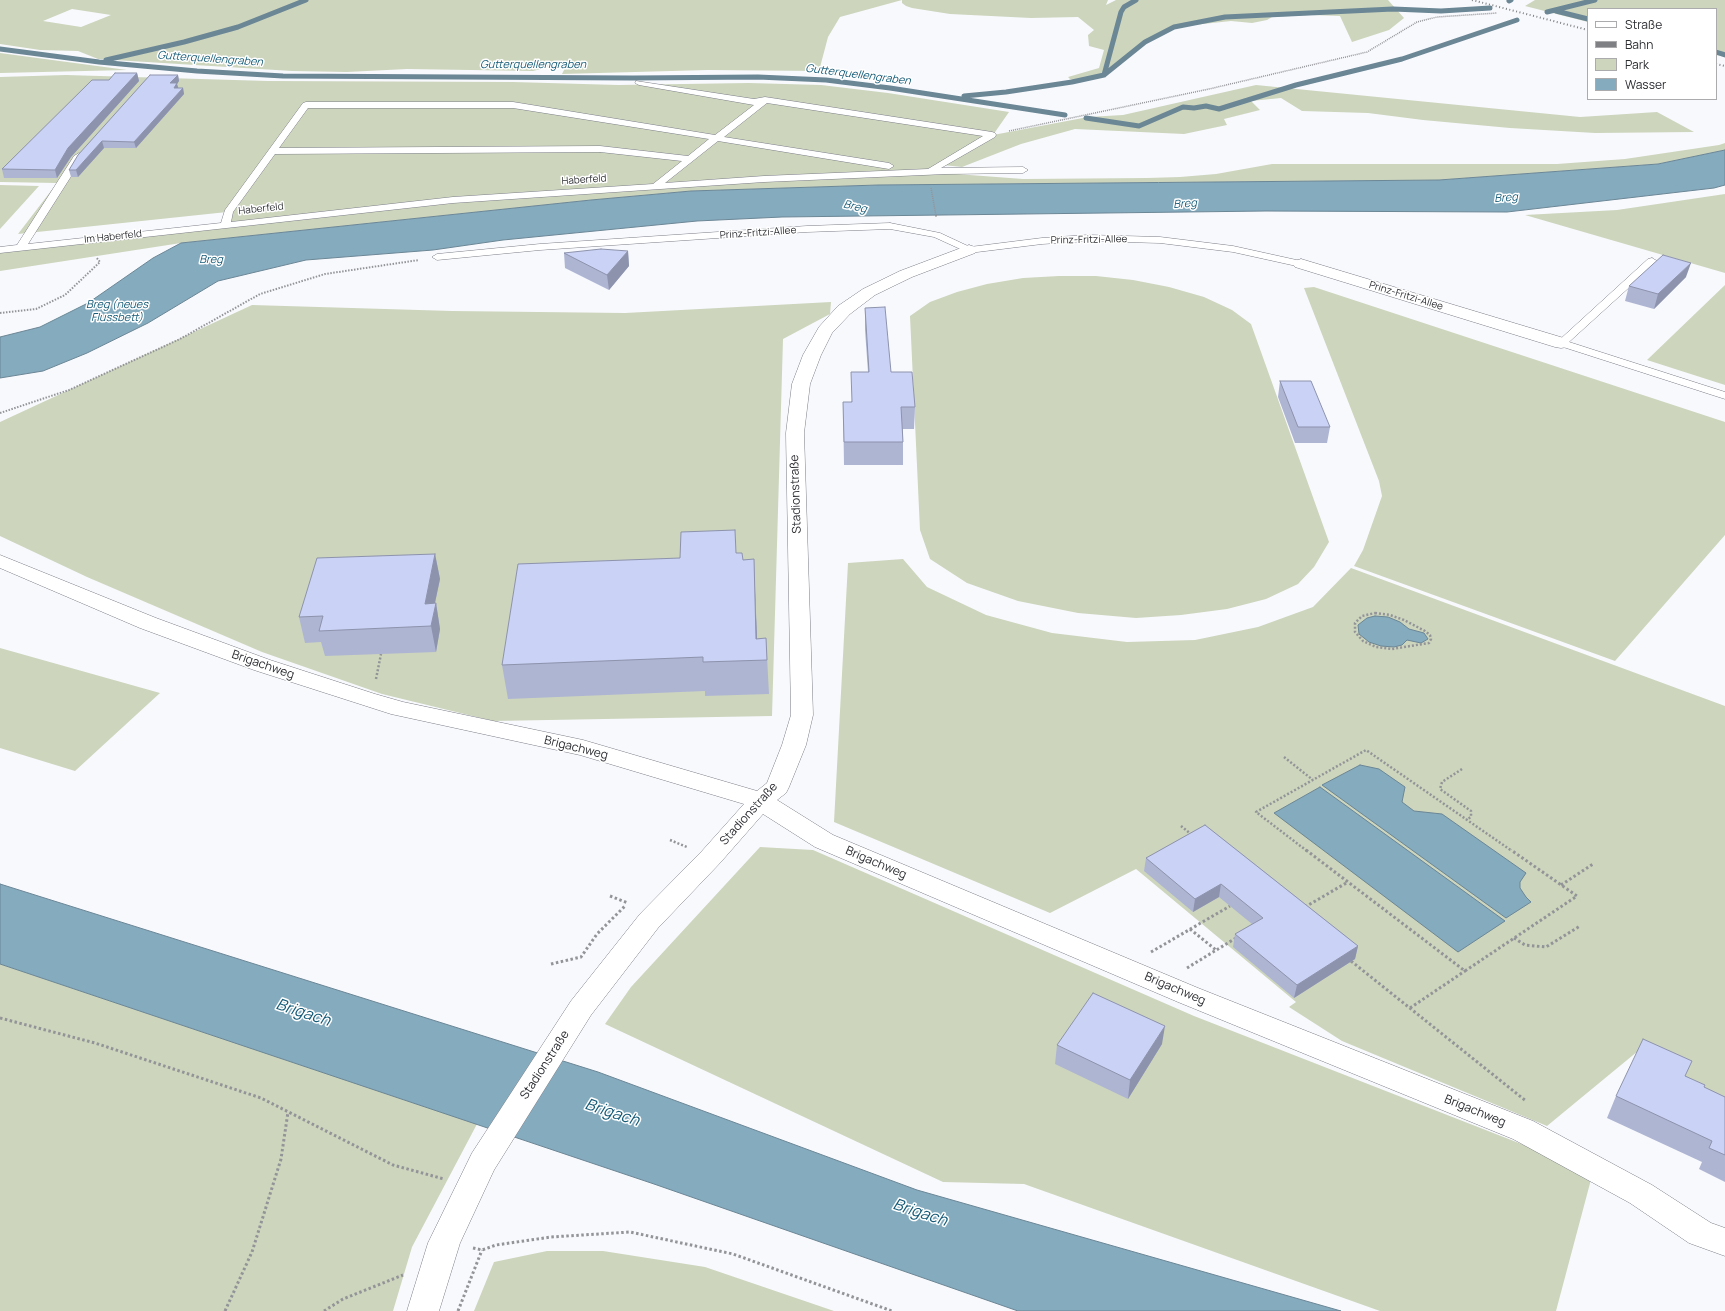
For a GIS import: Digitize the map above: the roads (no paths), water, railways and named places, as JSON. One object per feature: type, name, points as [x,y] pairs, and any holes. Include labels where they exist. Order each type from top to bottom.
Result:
[{"type":"street","name":"Stadionstraße","points":[[423,1311],[444,1243],[477,1174],[581,1008],[649,921],[711,857],[761,801],[776,787],[794,746],[802,714],[795,433],[801,384],[812,355],[825,331],[844,310],[869,292],[906,274],[969,250]]},
{"type":"street","name":"Prinz-Fritzi-Allee","points":[[1301,264],[1561,343]]},
{"type":"street","name":"Brigachweg","points":[[0,561],[148,623],[262,665],[374,701],[406,710],[583,748],[761,801],[824,841],[1188,995],[1523,1130],[1641,1194],[1700,1233],[1725,1242]]},
{"type":"lane","points":[[639,83],[754,102],[765,100]]},
{"type":"lane","points":[[657,186],[765,100]]},
{"type":"lane","name":"Haberfeld","points":[[226,224],[453,200],[764,179],[929,172],[992,135],[765,100]]},
{"type":"lane","points":[[226,224],[228,212],[306,105],[513,105],[889,166]]},
{"type":"lane","points":[[20,248],[75,160],[86,148]]},
{"type":"lane","points":[[273,151],[600,149],[690,159]]},
{"type":"lane","points":[[929,172],[1022,170]]},
{"type":"lane","name":"Im Haberfeld","points":[[0,250],[226,224]]},
{"type":"lane","name":"Prinz-Fritzi-Allee","points":[[437,257],[540,247],[807,229],[890,226],[936,235],[969,250],[1042,241],[1088,238],[1160,240],[1233,249],[1301,264]]},
{"type":"lane","points":[[1561,343],[1652,261]]},
{"type":"lane","name":"Prinz-Fritzi-Allee","points":[[1561,343],[1725,396]]},
{"type":"water","name":"Breg","points":[[1725,150],[1725,185],[1714,188],[1507,212],[1266,211],[782,217],[697,221],[503,240],[433,250],[306,260],[218,281],[148,323],[87,353],[43,371],[0,378],[0,337],[40,327],[88,303],[153,258],[181,243],[691,191],[878,185],[1439,180],[1658,164]]},
{"type":"water","points":[[1375,616],[1388,617],[1400,622],[1409,629],[1424,633],[1428,639],[1421,643],[1407,640],[1402,645],[1394,647],[1381,646],[1369,642],[1359,634],[1358,625],[1367,618]]},
{"type":"water","points":[[1360,765],[1379,769],[1405,787],[1402,802],[1414,811],[1442,814],[1526,873],[1520,882],[1520,888],[1531,902],[1506,918],[1322,785]]},
{"type":"water","points":[[1320,787],[1505,921],[1458,952],[1274,813]]},
{"type":"water","name":"Brigach","points":[[0,884],[598,1072],[917,1190],[1341,1311],[1018,1311],[654,1184],[0,964]]},
{"type":"waterway","points":[[106,60],[184,42],[238,27],[306,0]]},
{"type":"waterway","points":[[1104,75],[1121,12],[1124,7],[1136,0]]},
{"type":"waterway","points":[[1547,12],[1595,0]]},
{"type":"waterway","points":[[1104,75],[1145,42],[1174,27],[1225,17],[1393,9],[1441,11],[1490,8]]},
{"type":"waterway","points":[[1556,11],[1587,19]]},
{"type":"waterway","points":[[1086,118],[1139,126],[1183,107],[1194,108],[1206,106],[1219,109],[1296,85],[1402,59],[1517,20]]},
{"type":"waterway","name":"Gutterquellengraben","points":[[0,49],[99,62],[197,71],[283,76],[633,78],[758,77],[826,80],[890,88],[1065,115]]},
{"type":"waterway","points":[[1717,52],[1725,55]]},
{"type":"waterway","points":[[964,96],[1006,92],[1072,82],[1104,75]]},
{"type":"railway","points":[[1472,0],[1587,30]]},
{"type":"railway","points":[[1717,64],[1725,66]]},
{"type":"water label","name":"Breg (neues Flussbett)","points":[[117,311]]}]
